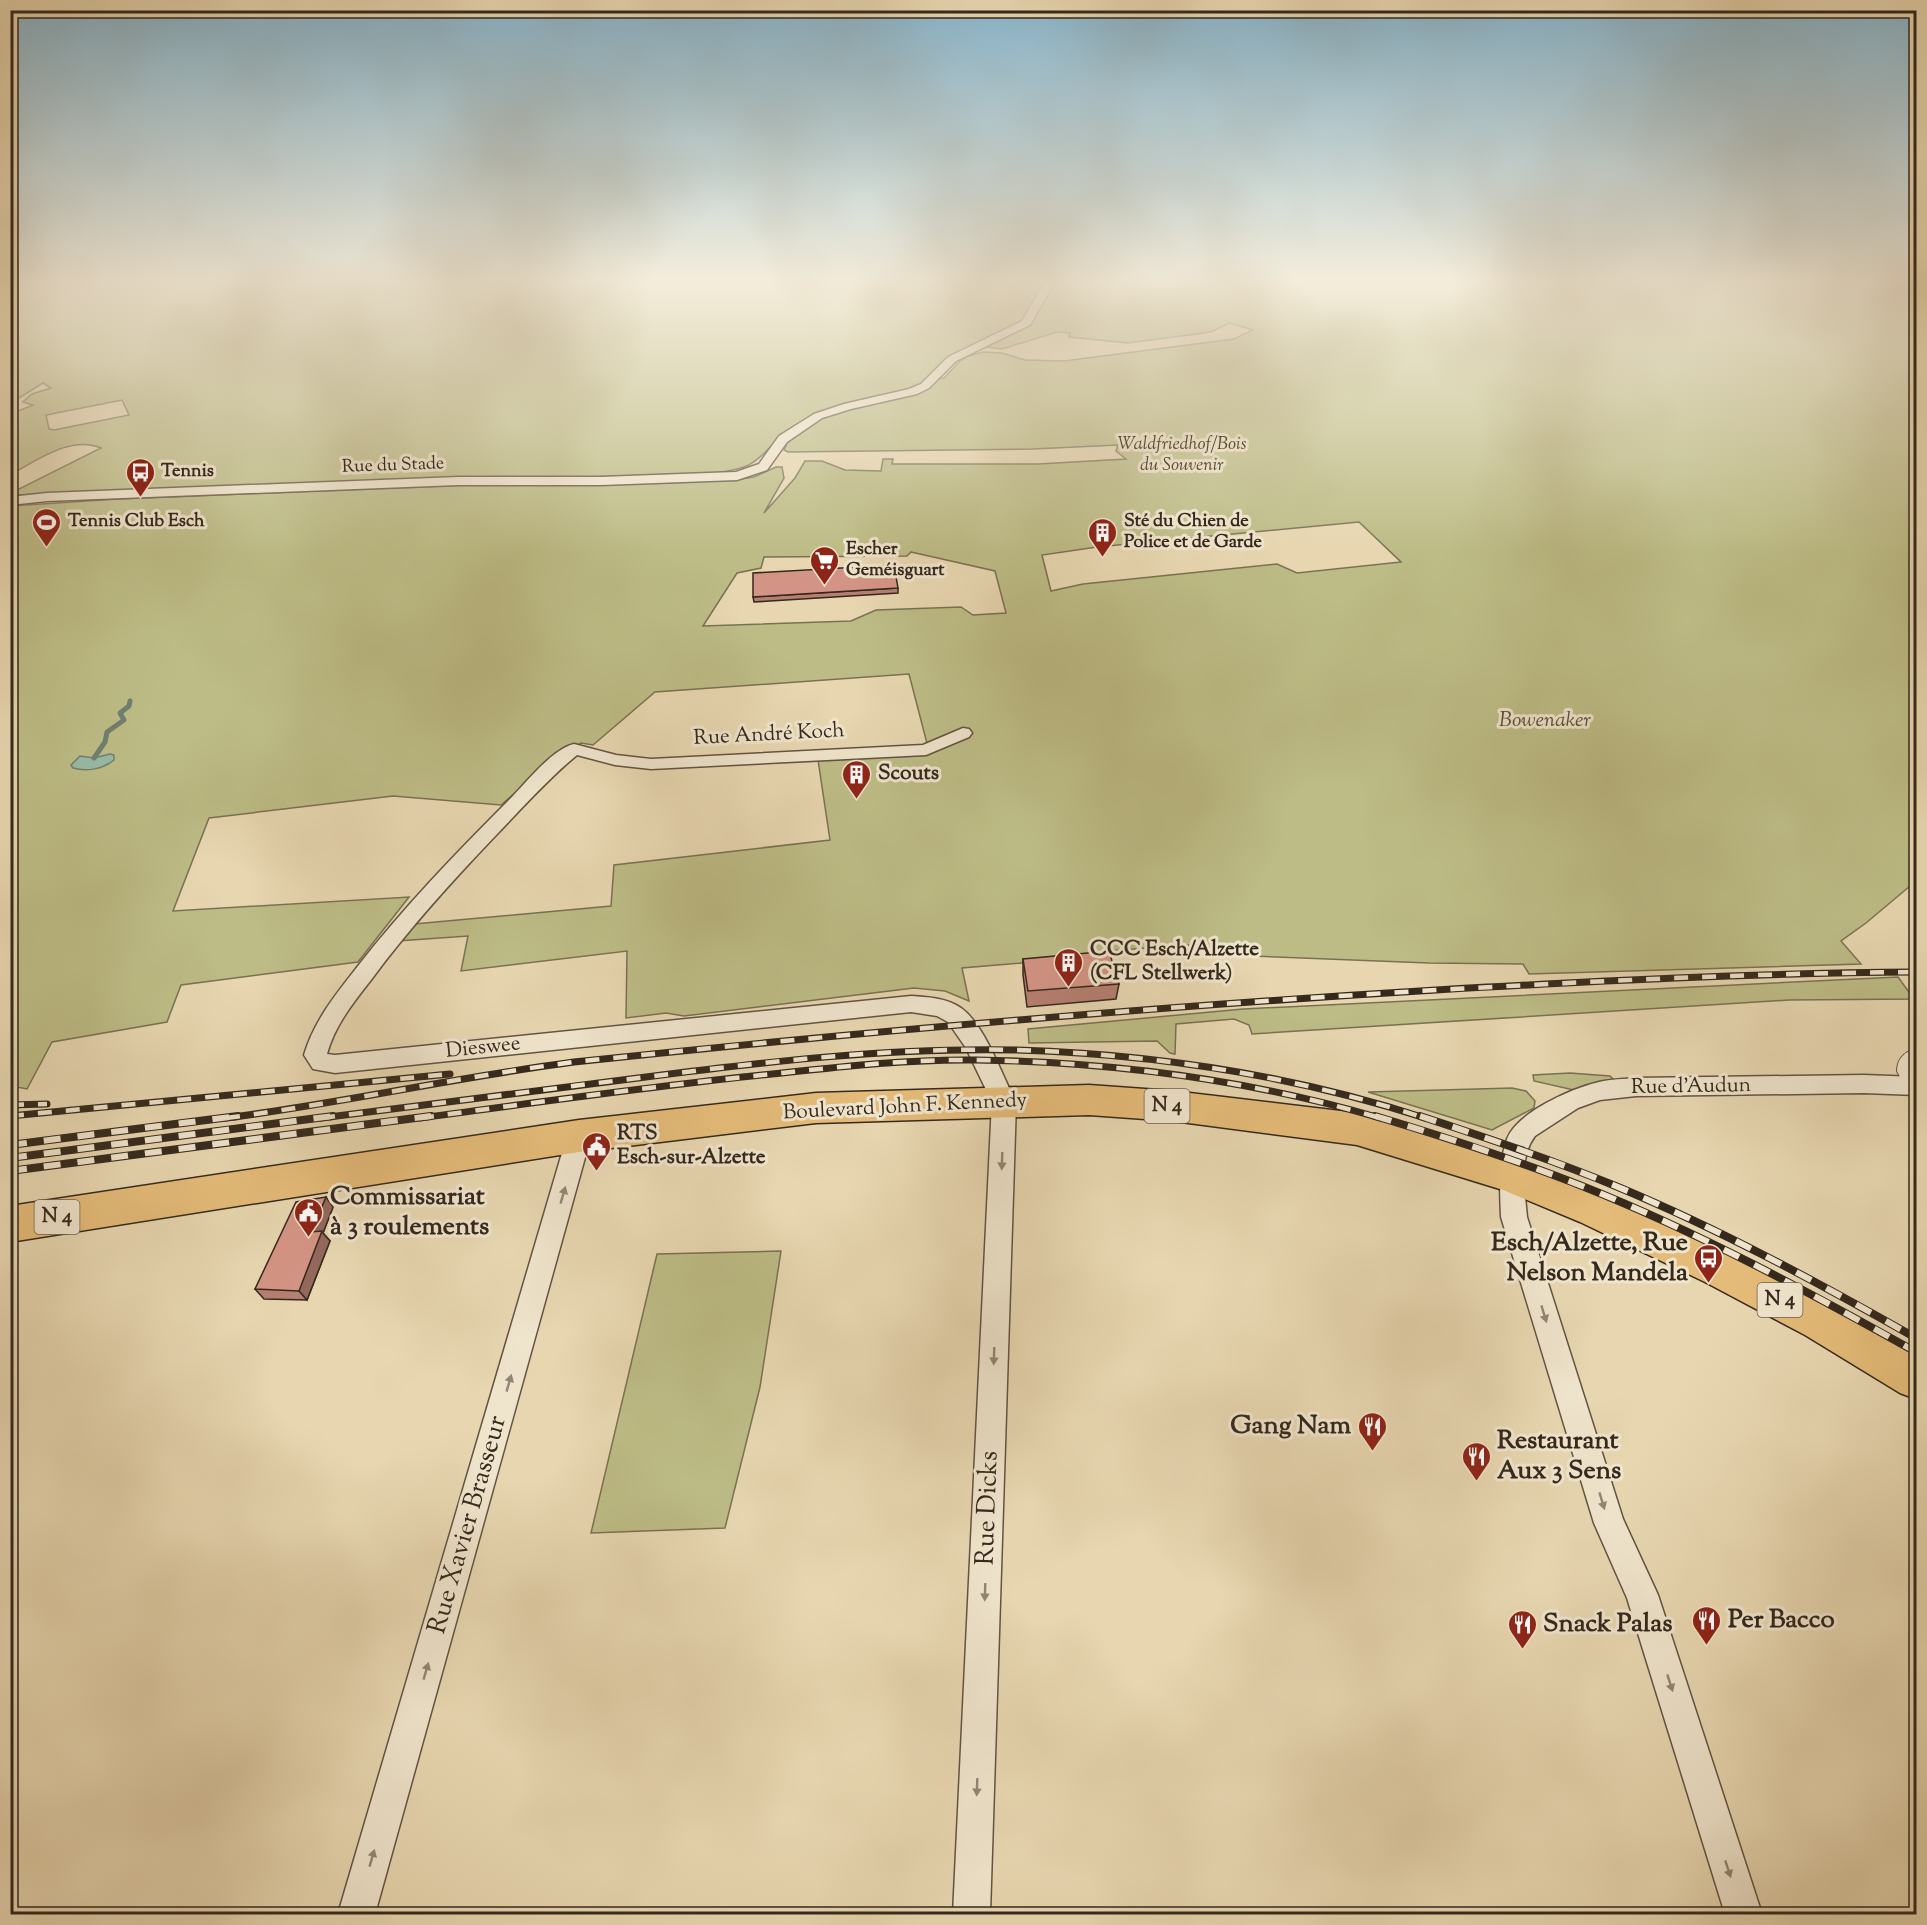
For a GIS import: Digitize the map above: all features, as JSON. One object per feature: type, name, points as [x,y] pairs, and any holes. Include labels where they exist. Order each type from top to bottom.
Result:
[{"type":"main road","name":"Boulevard John F. Kennedy","points":[[10,1224],[579,1136],[816,1108],[1089,1100],[1173,1106],[1329,1124],[1399,1141],[1511,1176]]},
{"type":"main road","name":"N 4","points":[[1511,1176],[1594,1210],[1720,1269],[1820,1321],[1917,1378]]},
{"type":"street","name":"Rue du Stade","points":[[10,501],[47,497],[435,482],[601,482],[737,476],[763,467],[771,459],[783,439],[818,416],[848,406],[913,392],[925,386],[938,373]]},
{"type":"street","name":"Rue André Koch","points":[[574,749],[615,760],[651,764],[926,750],[963,733]]},
{"type":"street","name":"Dieswee","points":[[574,749],[554,765],[396,930],[339,1007],[317,1044],[315,1055],[321,1063],[335,1064],[911,1004],[935,1006],[955,1015],[966,1028],[1004,1102]]},
{"type":"street","name":"Rue d'Audun","points":[[1743,1914],[1642,1595],[1609,1523],[1514,1217],[1511,1176],[1517,1145],[1527,1129],[1570,1101],[1600,1091],[1636,1087],[1917,1084],[1911,1071],[1911,1065],[1917,1059]]},
{"type":"street","name":"Rue Dicks","points":[[972,1914],[1004,1102]]},
{"type":"street","name":"Rue Xavier Brasseur","points":[[356,1914],[579,1136]]},
{"type":"green space","points":[[11,373],[940,373],[934,379],[944,378],[949,373],[1916,373],[1916,881],[1841,941],[1861,964],[1529,974],[1523,964],[1429,963],[1224,955],[1221,948],[1190,945],[1094,952],[1083,958],[962,968],[969,1001],[945,991],[914,988],[684,1016],[666,1013],[626,1018],[627,951],[461,971],[468,936],[396,941],[414,924],[611,906],[614,865],[830,840],[818,760],[929,751],[909,674],[655,692],[593,745],[581,743],[550,763],[501,805],[393,796],[209,818],[173,911],[409,897],[358,962],[181,985],[167,1022],[52,1042],[27,1089],[11,1086],[11,506],[118,499],[471,485],[601,485],[735,480],[754,477],[776,467],[782,467],[784,478],[764,513],[795,478],[805,461],[822,461],[845,470],[881,471],[883,459],[893,459],[892,464],[1038,464],[1126,459],[1116,451],[1118,445],[1033,449],[788,452],[784,450],[788,441],[778,439],[750,464],[735,470],[713,473],[15,495],[12,494],[13,492],[101,448],[90,445],[67,447],[33,462],[13,473],[11,477],[11,411],[16,412],[33,405],[23,402],[32,394],[51,388],[43,383],[11,403]],"holes":[[[122,400],[129,415],[54,430],[49,429],[46,415]],[[1359,522],[1401,562],[1297,573],[1277,564],[1083,584],[1051,591],[1042,555],[1097,547]],[[911,552],[995,571],[1006,613],[973,615],[961,607],[876,610],[851,621],[703,626],[737,573],[761,568],[764,557],[907,556]]]},
{"type":"green space","points":[[1898,977],[1914,999],[1789,1000],[1252,1034],[1249,1025],[1234,1019],[1176,1024],[1175,1054],[1170,1053],[1157,1041],[1029,1043],[1028,1029],[1243,1009]]},
{"type":"green space","points":[[1570,1073],[1610,1076],[1614,1080],[1578,1091],[1534,1081],[1533,1075]]},
{"type":"green space","points":[[1512,1088],[1526,1091],[1535,1101],[1534,1108],[1492,1130],[1368,1092]]},
{"type":"green space","points":[[781,1251],[760,1387],[725,1528],[591,1533],[657,1254]]},
{"type":"shaded area","points":[[114,755],[114,760],[100,768],[84,770],[73,768],[71,765],[80,756],[94,758]]},
{"type":"building","name":"Escher Geméisguart","points":[[894,565],[898,588],[753,597],[753,573]]},
{"type":"building","points":[[1109,951],[1119,984],[1028,991],[1023,959]]},
{"type":"building","points":[[326,1197],[311,1232],[322,1231],[299,1291],[255,1289],[296,1202]]},
{"type":"waterway","points":[[94,758],[105,742],[107,732],[124,720],[120,713],[129,706],[130,701]]},
{"type":"railway","points":[[226,1118],[574,1062],[1005,1021],[1220,1004],[1496,987],[1736,976],[1916,972]]},
{"type":"railway","points":[[321,1118],[780,1061],[875,1053],[970,1050],[1069,1052],[1172,1062],[1326,1090],[1425,1118]]},
{"type":"railway","points":[[420,1118],[737,1078],[831,1068],[952,1060],[1078,1065],[1180,1075],[1281,1093],[1380,1118]]},
{"type":"railway","points":[[10,1116],[450,1074]]},
{"type":"railway","points":[[10,1105],[47,1104]]},
{"type":"railway","points":[[10,1145],[238,1116]]},
{"type":"railway","points":[[10,1158],[333,1116]]},
{"type":"railway","points":[[10,1171],[431,1116]]},
{"type":"railway","points":[[1375,1116],[1505,1158],[1625,1204],[1752,1263],[1916,1352]]},
{"type":"railway","points":[[1420,1116],[1594,1177],[1694,1221],[1769,1258],[1916,1338]]},
{"type":"place","name":"Tennis","points":[[140,498]]},
{"type":"place","name":"Tennis Club Esch","points":[[47,548]]},
{"type":"place","name":"Sté du Chien de Police et de Garde","points":[[1103,558]]},
{"type":"place","name":"Escher Geméisguart","points":[[825,586]]},
{"type":"place","name":"Scouts","points":[[857,800]]},
{"type":"place","name":"CCC Esch/Alzette (CFL Stellwerk)","points":[[1069,988]]},
{"type":"place","name":"RTS Esch-sur-Alzette","points":[[596,1172]]},
{"type":"place","name":"Commissariat à 3 roulements","points":[[309,1238]]},
{"type":"place","name":"Esch/Alzette, Rue Nelson Mandela","points":[[1709,1284]]},
{"type":"place","name":"Gang Nam","points":[[1372,1452]]},
{"type":"place","name":"Restaurant Aux 3 Sens","points":[[1476,1482]]},
{"type":"place","name":"Per Bacco","points":[[1707,1646]]},
{"type":"place","name":"Snack Palas","points":[[1522,1650]]},
{"type":"park label","name":"Waldfriedhof/Bois du Souvenir","points":[[1182,455]]},
{"type":"park label","name":"Bowenaker","points":[[1545,721]]}]
